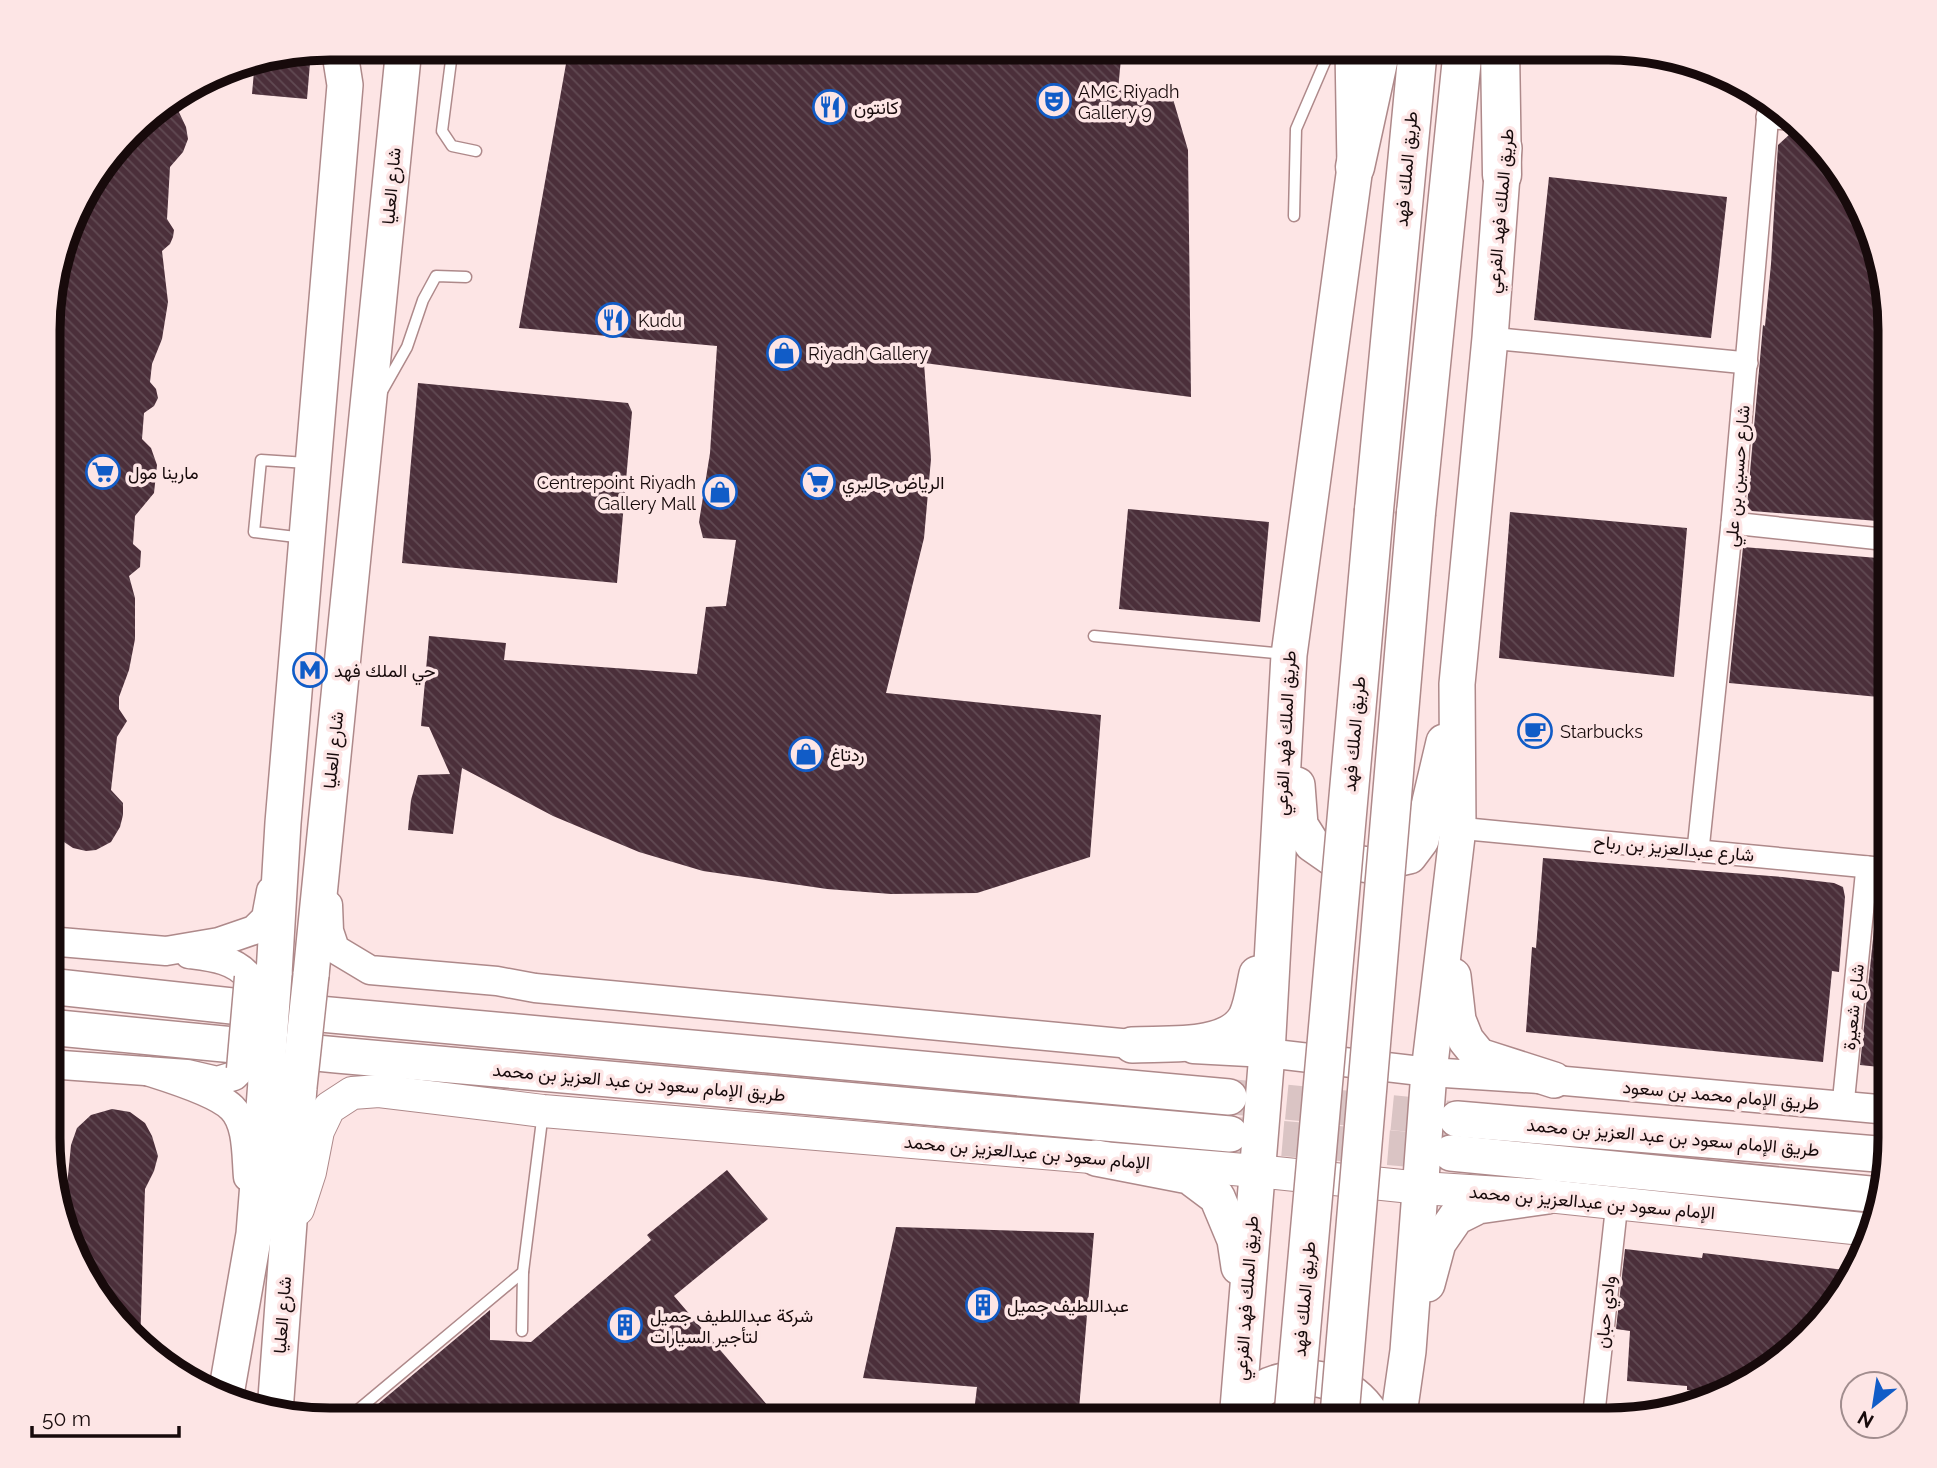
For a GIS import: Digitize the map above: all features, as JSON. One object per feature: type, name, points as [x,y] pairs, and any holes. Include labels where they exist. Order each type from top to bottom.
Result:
[{"type":"highway","points":[[1355,167],[1378,60]]},
{"type":"highway","name":"طريق الملك فهد","points":[[1294,1408],[1417,60]]},
{"type":"highway","points":[[1340,1408],[1416,513],[1462,60]]},
{"type":"highway","points":[[1500,60],[1502,175]]},
{"type":"main road","name":"شارع العليا","points":[[275,1403],[269,1079],[262,975],[284,823],[345,85],[341,60]]},
{"type":"main road","points":[[345,85],[351,60]]},
{"type":"main road","points":[[399,60],[400,94]]},
{"type":"main road","name":"شارع العليا","points":[[269,1079],[311,975],[403,60]]},
{"type":"main road","name":"طريق الملك فهد الفرعي","points":[[1238,1408],[1268,1054],[1288,664],[1355,167],[1353,60]]},
{"type":"main road","name":"طريق الملك فهد الفرعي","points":[[1400,1408],[1408,1351],[1429,1072],[1458,828],[1457,684],[1513,60]]},
{"type":"main road","points":[[1288,664],[1300,824],[1312,844],[1335,860],[1368,865],[1409,856],[1421,841],[1457,684]]},
{"type":"main road","points":[[1132,1045],[1214,1040],[1234,1032],[1247,1016],[1276,892]]},
{"type":"main road","points":[[1447,918],[1458,1020],[1466,1040],[1479,1056],[1554,1080]]},
{"type":"main road","points":[[60,987],[232,1006],[1229,1097]]},
{"type":"main road","name":"طريق الإمام سعود بن عبد العزيز بن محمد","points":[[60,1028],[1230,1134]]},
{"type":"main road","name":"الإمام سعود بن عبدالعزيز بن محمد","points":[[270,1239],[310,1172],[318,1131],[329,1108],[352,1093],[379,1091],[543,1111],[1256,1171],[1421,1188],[1548,1196],[1862,1229]]},
{"type":"main road","name":"طريق الإمام سعود بن عبد العزيز بن محمد","points":[[1457,1119],[1877,1154]]},
{"type":"main road","name":"طريق الإمام سعود بن عبد العزيز بن محمد","points":[[1451,1153],[1871,1194]]},
{"type":"main road","points":[[1097,1158],[1189,1176],[1217,1197],[1235,1240],[1245,1308]]},
{"type":"main road","points":[[1408,1351],[1438,1243],[1456,1217],[1478,1206],[1548,1196]]},
{"type":"main road","name":"شارع العليا","points":[[228,1389],[270,1239]]},
{"type":"main road","points":[[1248,1408],[1253,1396],[1273,1383],[1296,1377],[1320,1378],[1342,1386],[1361,1400],[1366,1408]]},
{"type":"street","name":"شارع حسين بن علي","points":[[1698,850],[1732,523],[1768,112]]},
{"type":"street","points":[[1490,338],[1747,363]]},
{"type":"street","points":[[1732,523],[1878,539]]},
{"type":"street","points":[[166,951],[239,937],[254,930],[266,918],[284,823]]},
{"type":"street","name":"شارع عبدالعزيز بن رباح","points":[[1458,828],[1878,868]]},
{"type":"street","name":"طريق الإمام محمد بن سعود","points":[[324,835],[329,931],[335,949],[370,970],[1132,1045],[1268,1054],[1429,1072],[1554,1080],[1878,1109]]},
{"type":"street","name":"شارع شعيرة","points":[[1843,1105],[1867,867]]},
{"type":"street","points":[[60,942],[166,951],[221,959],[262,975]]},
{"type":"street","points":[[60,1065],[187,1074],[217,1081],[234,1076],[269,1079]]},
{"type":"street","points":[[147,1071],[202,1090],[233,1109],[243,1131],[270,1239]]},
{"type":"street","name":"وادي حبان","points":[[1594,1408],[1617,1203]]},
{"type":"lane","points":[[451,60],[442,131],[452,146],[476,151]]},
{"type":"lane","points":[[1294,216],[1296,129],[1326,60]]},
{"type":"lane","points":[[369,414],[407,347],[423,300],[436,276],[466,277]]},
{"type":"lane","points":[[307,539],[254,532],[261,460],[314,464]]},
{"type":"lane","points":[[1094,636],[1288,664]]},
{"type":"lane","points":[[522,1331],[523,1272],[543,1111]]},
{"type":"lane","points":[[361,1408],[523,1272]]},
{"type":"building","name":"الرياض جاليري","points":[[567,60],[1121,60],[1118,90],[1173,99],[1188,150],[1191,397],[924,363],[931,459],[924,538],[886,693],[1101,715],[1090,857],[977,893],[891,894],[827,889],[703,871],[639,852],[553,816],[462,768],[453,834],[408,830],[411,800],[418,775],[450,774],[429,727],[421,726],[429,636],[506,643],[504,660],[697,674],[706,607],[726,606],[736,540],[703,538],[699,522],[710,453],[717,346],[519,328]]},
{"type":"building","points":[[293,62],[310,63],[307,99],[252,94],[254,71]]},
{"type":"building","name":"مارينا مول","points":[[176,107],[186,127],[188,139],[183,152],[170,167],[167,219],[174,230],[170,244],[162,251],[168,302],[162,339],[152,364],[150,382],[156,389],[158,398],[154,406],[144,413],[142,439],[151,448],[157,465],[154,493],[135,516],[133,544],[141,551],[140,567],[129,576],[135,598],[135,639],[129,670],[119,697],[119,709],[127,721],[117,737],[111,790],[123,803],[123,815],[120,827],[111,842],[96,850],[73,848],[61,840],[62,294],[69,259],[80,226],[105,179],[126,151],[151,126]]},
{"type":"building","points":[[1790,134],[1794,134],[1811,151],[1850,210],[1868,259],[1878,329],[1878,521],[1752,511],[1747,506],[1771,264],[1778,145]]},
{"type":"building","points":[[1549,177],[1727,197],[1711,338],[1534,320]]},
{"type":"building","points":[[418,383],[628,403],[632,412],[617,583],[402,563]]},
{"type":"building","points":[[1128,509],[1269,522],[1260,622],[1119,609]]},
{"type":"building","points":[[1510,512],[1687,528],[1674,677],[1499,658]]},
{"type":"building","points":[[1743,547],[1878,558],[1878,697],[1729,683]]},
{"type":"building","points":[[1543,858],[1782,877],[1834,883],[1843,887],[1845,897],[1839,972],[1832,971],[1823,1062],[1526,1032],[1532,947],[1536,948]]},
{"type":"building","points":[[1878,891],[1878,1067],[1860,1065]]},
{"type":"building","points":[[112,1109],[130,1112],[145,1123],[158,1156],[145,1189],[140,1331],[126,1317],[96,1274],[80,1242],[69,1209],[66,1196],[71,1145],[77,1128],[91,1115]]},
{"type":"building","name":"شركة عبداللطيف جميل لتأجير السيارات","points":[[727,1170],[768,1219],[674,1296],[770,1408],[373,1408],[490,1310],[490,1340],[531,1342],[651,1240],[647,1235]]},
{"type":"building","name":"عبداللطيف جميل","points":[[896,1227],[1094,1233],[1079,1408],[974,1408],[977,1387],[863,1378]]},
{"type":"building","points":[[1625,1249],[1702,1258],[1703,1253],[1843,1270],[1811,1317],[1786,1342],[1743,1372],[1701,1392],[1687,1390],[1687,1386],[1627,1381],[1630,1331],[1616,1329]]},
{"type":"tunnel","points":[[1234,1097],[1457,1119]]},
{"type":"tunnel","points":[[1230,1134],[1451,1153]]},
{"type":"place","name":"AMC Riyadh Gallery 9","points":[[1054,101]]},
{"type":"place","name":"كانتون","points":[[830,107]]},
{"type":"place","name":"Kudu","points":[[613,320]]},
{"type":"place","name":"Riyadh Gallery","points":[[784,353]]},
{"type":"place","name":"مارينا مول","points":[[103,472]]},
{"type":"place","name":"الرياض جاليري","points":[[818,482]]},
{"type":"place","name":"Centrepoint Riyadh Gallery Mall","points":[[720,492]]},
{"type":"place","name":"حي الملك فهد","points":[[310,670]]},
{"type":"place","name":"Starbucks","points":[[1535,731]]},
{"type":"place","name":"ردتاغ","points":[[806,754]]},
{"type":"place","name":"عبداللطيف جميل","points":[[983,1305]]},
{"type":"place","name":"شركة عبداللطيف جميل لتأجير السيارات","points":[[625,1325]]}]
